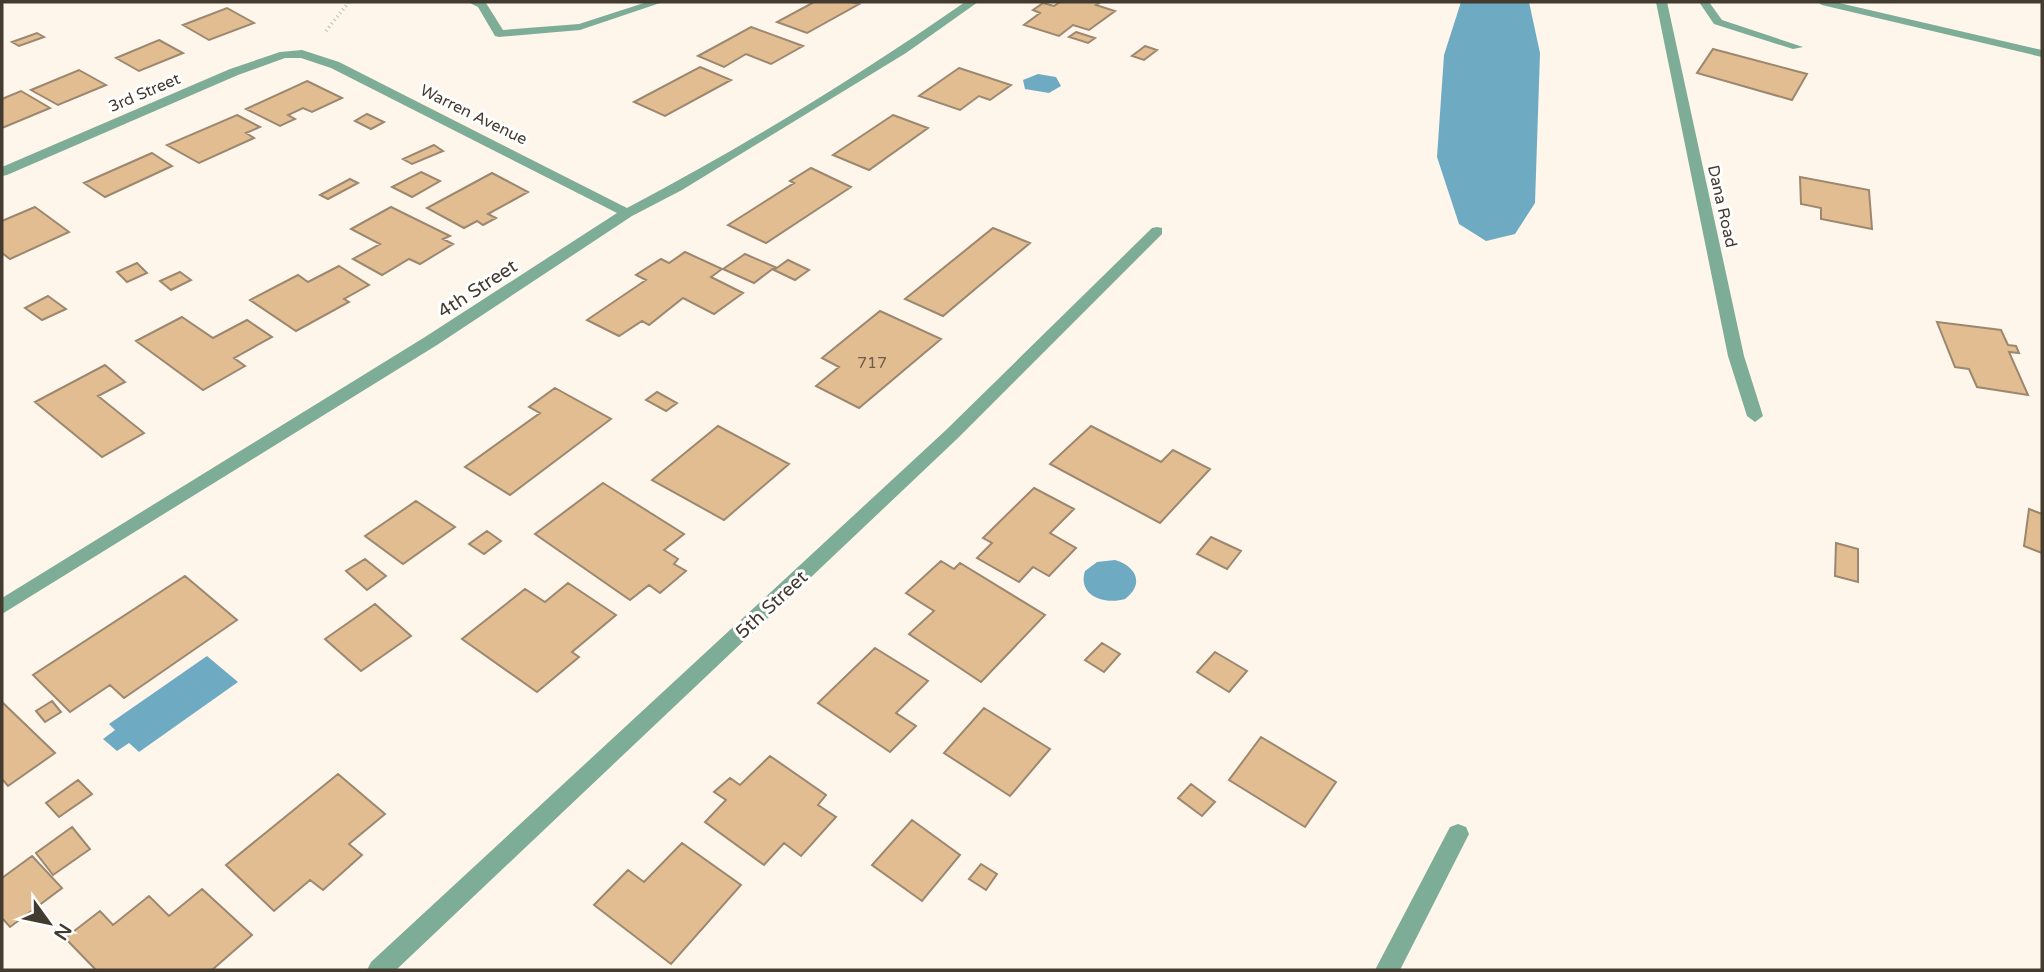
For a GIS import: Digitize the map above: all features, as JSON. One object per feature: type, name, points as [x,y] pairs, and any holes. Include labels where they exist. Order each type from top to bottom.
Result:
[{"type":"street","points":[[474,2],[482,5],[499,34],[580,27],[657,2]]},
{"type":"street","points":[[631,2],[645,7]]},
{"type":"street","name":"4th Street","points":[[2,607],[431,341],[627,213],[677,187],[902,51],[972,2]]},
{"type":"street","name":"Dana Road","points":[[1661,2],[1736,356],[1755,416]]},
{"type":"street","points":[[1704,2],[1718,22],[1797,47]]},
{"type":"street","points":[[1822,2],[1893,14],[2042,54]]},
{"type":"street","name":"Warren Avenue","points":[[302,54],[335,65],[627,213]]},
{"type":"street","name":"3rd Street","points":[[2,172],[241,69],[284,55],[302,54]]},
{"type":"street","name":"5th Street","points":[[379,970],[952,434],[1157,231]]},
{"type":"street","points":[[1387,970],[1458,834]]},
{"type":"water","points":[[1461,2],[1529,2],[1540,53],[1535,203],[1515,234],[1486,241],[1459,224],[1437,157],[1444,55]]},
{"type":"water","points":[[1038,74],[1056,77],[1061,86],[1049,93],[1025,89],[1023,80]]},
{"type":"water","points":[[1115,560],[1133,571],[1135,587],[1125,599],[1117,601],[1094,597],[1085,587],[1085,571],[1097,562]]},
{"type":"water","points":[[207,656],[238,682],[139,752],[129,743],[117,751],[103,739],[115,730],[109,724]]},
{"type":"building","points":[[814,2],[859,4],[807,33],[777,22]]},
{"type":"building","points":[[1060,2],[1101,2],[1096,5],[1115,11],[1089,30],[1073,25],[1059,36],[1024,25],[1040,13],[1033,10],[1043,3],[1054,6]]},
{"type":"building","points":[[227,8],[254,23],[209,40],[183,25]]},
{"type":"building","points":[[751,27],[803,46],[771,64],[746,54],[724,67],[698,56]]},
{"type":"building","points":[[1076,32],[1095,38],[1088,43],[1069,37]]},
{"type":"building","points":[[37,33],[44,37],[19,46],[12,42]]},
{"type":"building","points":[[159,40],[183,53],[139,71],[116,58]]},
{"type":"building","points":[[1145,46],[1157,50],[1144,60],[1132,56]]},
{"type":"building","points":[[1713,49],[1807,74],[1792,100],[1697,73]]},
{"type":"building","points":[[700,67],[731,80],[665,116],[634,102]]},
{"type":"building","points":[[959,68],[1011,85],[990,100],[979,96],[960,110],[919,96]]},
{"type":"building","points":[[79,70],[106,85],[58,105],[31,90]]},
{"type":"building","points":[[307,81],[342,98],[312,112],[303,108],[288,115],[295,119],[280,126],[246,109]]},
{"type":"building","points":[[21,91],[50,108],[2,128],[2,99]]},
{"type":"building","points":[[367,114],[384,122],[371,129],[355,121]]},
{"type":"building","points":[[237,115],[260,127],[246,133],[254,138],[199,163],[167,145]]},
{"type":"building","points":[[893,115],[928,128],[869,170],[833,155]]},
{"type":"building","points":[[434,145],[443,151],[412,164],[403,159]]},
{"type":"building","points":[[152,153],[172,166],[105,197],[84,183]]},
{"type":"building","points":[[811,168],[851,187],[766,243],[728,225],[794,183],[790,181]]},
{"type":"building","points":[[421,172],[440,181],[412,197],[392,187]]},
{"type":"building","points":[[492,173],[528,192],[488,214],[496,218],[483,225],[477,221],[464,228],[427,208]]},
{"type":"building","points":[[1800,177],[1869,190],[1872,229],[1821,219],[1821,208],[1801,204]]},
{"type":"building","points":[[350,179],[358,183],[328,199],[320,195]]},
{"type":"building","points":[[35,207],[69,232],[10,259],[2,253],[2,221]]},
{"type":"building","points":[[391,207],[450,236],[443,239],[453,244],[420,264],[409,259],[382,275],[353,259],[380,244],[351,229]]},
{"type":"building","points":[[993,228],[1030,243],[943,316],[905,299]]},
{"type":"building","points":[[685,252],[722,269],[711,277],[743,293],[714,314],[683,298],[649,325],[642,321],[619,336],[587,320],[646,280],[636,275],[661,259],[669,263]]},
{"type":"building","points":[[745,254],[775,267],[754,283],[723,269]]},
{"type":"building","points":[[788,260],[809,270],[795,280],[774,270]]},
{"type":"building","points":[[137,263],[147,273],[127,282],[117,272]]},
{"type":"building","points":[[339,266],[369,285],[344,299],[349,302],[296,331],[250,300],[298,275],[308,282]]},
{"type":"building","points":[[180,272],[191,280],[171,290],[160,281]]},
{"type":"building","points":[[48,296],[66,309],[42,320],[25,308]]},
{"type":"building","points":[[880,311],[941,339],[859,408],[816,386],[839,367],[822,358]]},
{"type":"building","points":[[182,317],[213,338],[247,320],[272,337],[234,358],[245,366],[203,390],[136,341]]},
{"type":"building","points":[[1937,322],[2001,330],[2008,345],[2016,346],[2019,353],[2009,352],[2028,395],[1977,387],[1969,369],[1955,367]]},
{"type":"building","points":[[105,365],[125,382],[98,396],[144,433],[102,457],[35,402]]},
{"type":"building","points":[[555,388],[611,419],[510,495],[465,467],[540,413],[529,407]]},
{"type":"building","points":[[657,392],[677,403],[666,411],[646,400]]},
{"type":"building","points":[[718,426],[789,464],[724,520],[652,480]]},
{"type":"building","points":[[1091,426],[1161,462],[1173,450],[1210,469],[1160,523],[1050,464]]},
{"type":"building","points":[[603,483],[684,534],[664,550],[678,559],[674,564],[686,571],[660,593],[649,585],[630,600],[535,534]]},
{"type":"building","points":[[1034,488],[1074,509],[1050,533],[1076,548],[1049,576],[1033,567],[1019,582],[977,558],[992,543],[983,538]]},
{"type":"building","points":[[416,501],[455,527],[403,564],[365,536]]},
{"type":"building","points":[[2029,509],[2042,514],[2042,553],[2024,546]]},
{"type":"building","points":[[487,531],[501,541],[484,554],[469,544]]},
{"type":"building","points":[[1211,537],[1241,551],[1227,569],[1197,554]]},
{"type":"building","points":[[1836,543],[1858,549],[1858,582],[1835,576]]},
{"type":"building","points":[[365,559],[386,576],[367,590],[346,571]]},
{"type":"building","points":[[941,561],[954,569],[960,563],[1045,615],[981,682],[909,634],[934,611],[906,593]]},
{"type":"building","points":[[185,576],[237,620],[124,698],[110,685],[70,712],[33,675]]},
{"type":"building","points":[[568,583],[616,615],[572,652],[579,657],[537,692],[462,639],[525,589],[545,602]]},
{"type":"building","points":[[375,604],[411,636],[361,671],[325,639]]},
{"type":"building","points":[[1102,643],[1120,654],[1104,672],[1085,660]]},
{"type":"building","points":[[875,648],[928,681],[896,713],[916,726],[890,752],[818,703]]},
{"type":"building","points":[[1215,652],[1247,671],[1229,692],[1197,672]]},
{"type":"building","points":[[52,701],[61,712],[45,722],[36,711]]},
{"type":"building","points":[[2,702],[55,753],[8,786],[2,779]]},
{"type":"building","points":[[984,708],[1050,749],[1010,796],[944,753]]},
{"type":"building","points":[[1261,737],[1336,782],[1305,827],[1229,780]]},
{"type":"building","points":[[770,756],[826,795],[818,805],[836,817],[801,856],[784,843],[764,865],[705,822],[726,800],[714,792],[730,778],[740,785]]},
{"type":"building","points":[[338,774],[385,814],[349,844],[362,855],[323,890],[310,880],[274,911],[226,865]]},
{"type":"building","points":[[78,780],[92,794],[59,817],[46,803]]},
{"type":"building","points":[[1191,784],[1215,802],[1202,816],[1178,798]]},
{"type":"building","points":[[912,820],[960,855],[922,901],[872,865]]},
{"type":"building","points":[[72,827],[90,849],[53,875],[36,853]]},
{"type":"building","points":[[682,843],[741,885],[671,964],[594,905],[628,870],[644,882]]},
{"type":"building","points":[[32,856],[62,888],[10,927],[2,918],[2,878]]},
{"type":"building","points":[[981,864],[997,874],[986,890],[969,879]]},
{"type":"building","points":[[202,889],[252,935],[212,970],[96,970],[65,938],[100,911],[113,925],[149,896],[169,916]]}]
